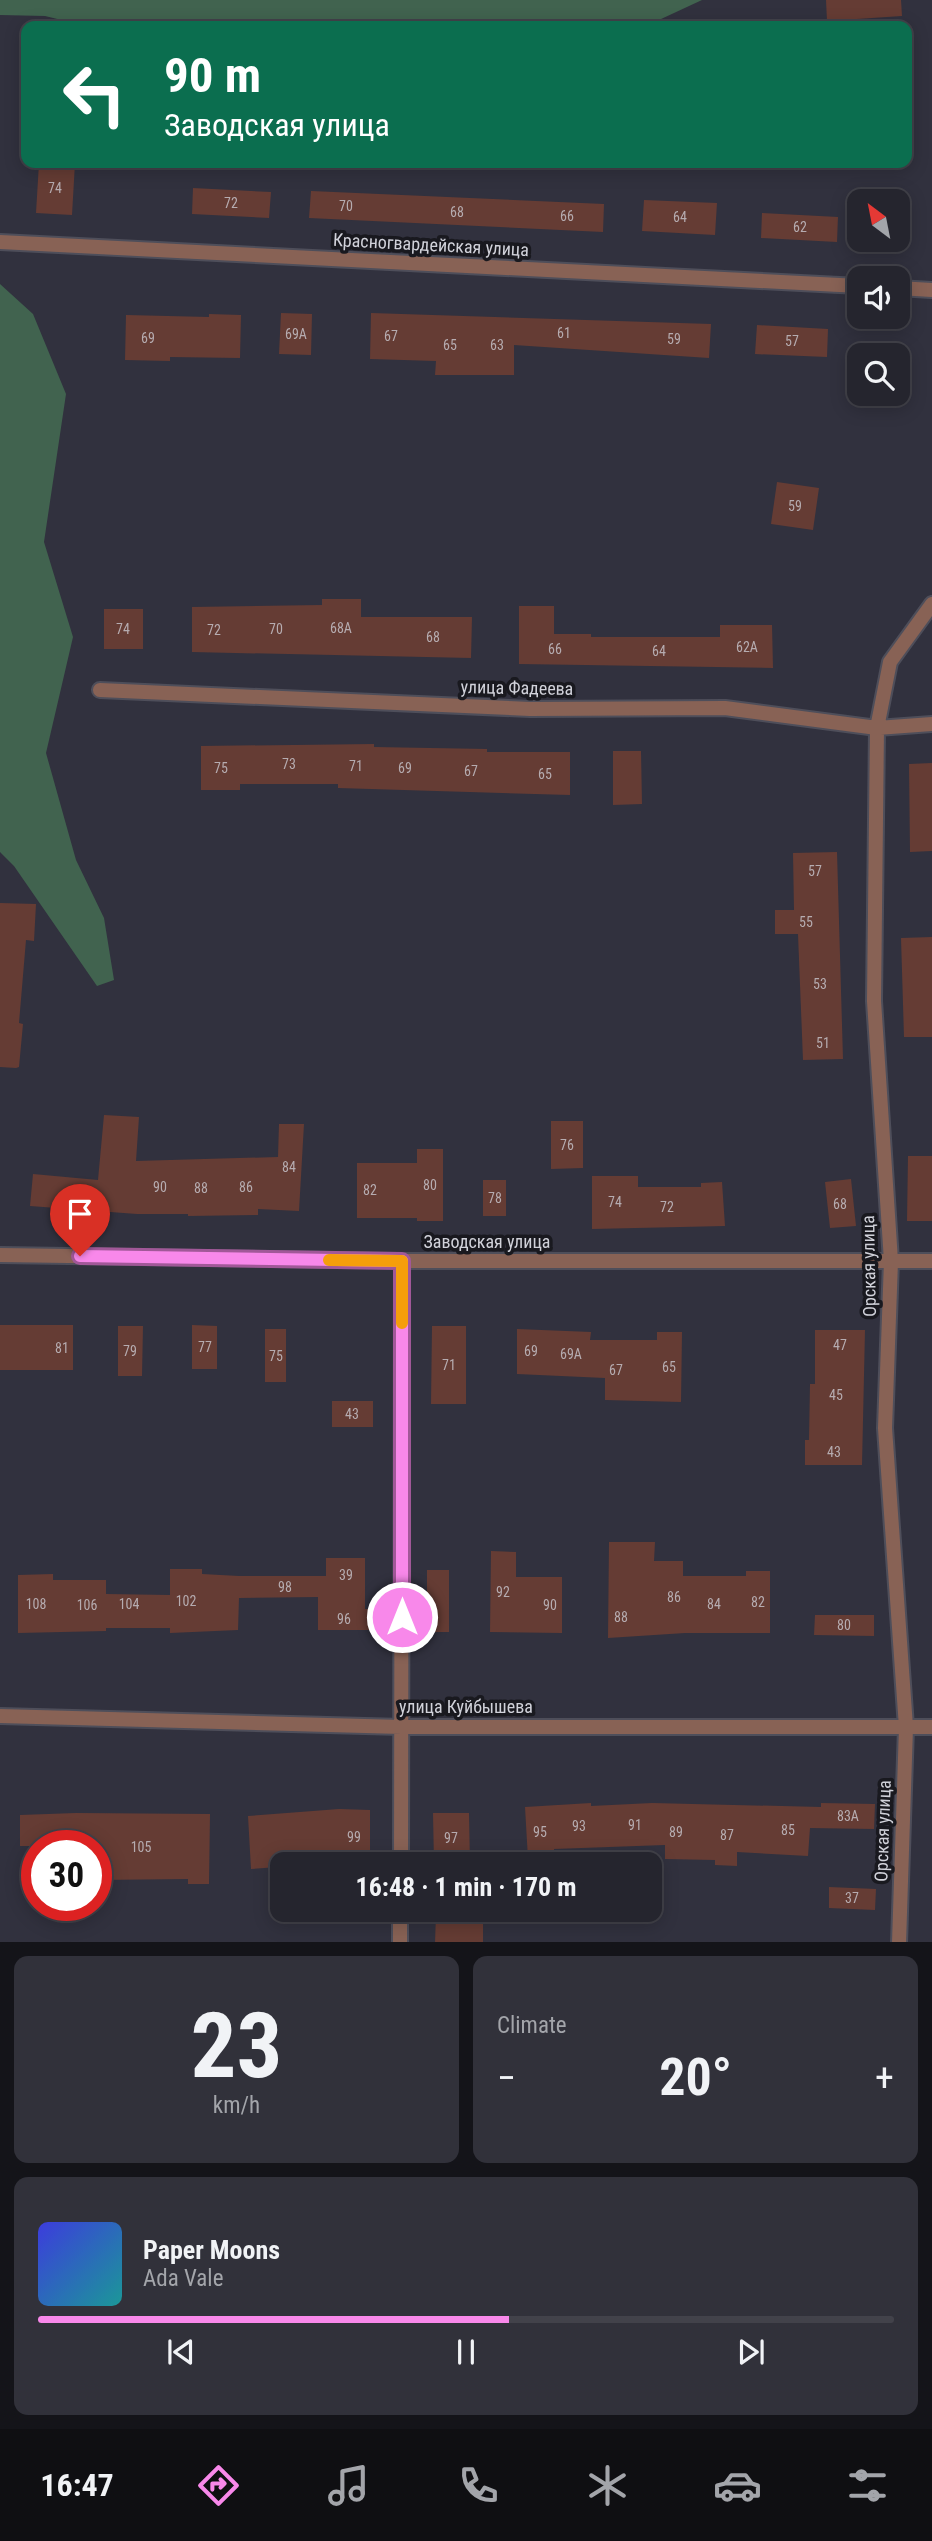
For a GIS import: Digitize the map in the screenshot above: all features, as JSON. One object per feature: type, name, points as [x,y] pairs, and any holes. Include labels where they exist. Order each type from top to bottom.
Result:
[{"type":"street","name":"Красногвардейская улица","points":[[0,242],[847,285]]},
{"type":"street","points":[[910,289],[932,290]]},
{"type":"street","name":"Орская улица","points":[[899,1942],[905,1727],[885,1428],[891,1262],[874,1001],[877,728],[890,662],[932,604]]},
{"type":"street","name":"улица Фадеева","points":[[100,690],[530,709],[725,708],[877,728],[932,724]]},
{"type":"street","name":"Заводская улица","points":[[0,1255],[402,1261],[932,1261]]},
{"type":"street","points":[[401,1852],[402,1261]]},
{"type":"street","name":"улица Куйбышева","points":[[0,1716],[402,1727],[932,1727]]},
{"type":"street","points":[[400,1942],[401,1922]]},
{"type":"green space","points":[[0,0],[702,0],[657,21],[66,21],[45,16],[0,15]]},
{"type":"green space","points":[[0,284],[33,314],[66,394],[44,542],[73,637],[46,753],[76,860],[104,918],[114,980],[97,986],[14,866],[0,852]]},
{"type":"building","points":[[826,0],[901,0],[902,16],[827,21]]},
{"type":"building","points":[[39,168],[75,168],[72,215],[36,213]]},
{"type":"building","points":[[193,188],[271,192],[269,218],[192,214]]},
{"type":"building","points":[[311,191],[604,204],[603,232],[309,218]]},
{"type":"building","points":[[644,200],[717,203],[715,235],[642,231]]},
{"type":"building","points":[[762,213],[838,217],[837,242],[761,238]]},
{"type":"building","points":[[281,313],[312,314],[311,355],[279,354]]},
{"type":"building","points":[[371,313],[711,324],[709,358],[514,345],[514,375],[435,375],[436,361],[370,359]]},
{"type":"building","points":[[209,314],[241,315],[240,358],[170,357],[170,361],[125,360],[126,315],[209,317]]},
{"type":"building","points":[[757,325],[828,329],[827,357],[755,354]]},
{"type":"building","points":[[777,482],[819,488],[813,530],[771,524]]},
{"type":"building","points":[[322,599],[361,599],[361,617],[472,617],[471,658],[192,652],[192,607],[322,605]]},
{"type":"building","points":[[519,606],[554,606],[554,634],[591,634],[591,637],[720,637],[720,625],[772,625],[773,668],[519,664]]},
{"type":"building","points":[[104,609],[143,609],[143,649],[104,649]]},
{"type":"building","points":[[374,744],[374,747],[487,749],[487,752],[570,752],[570,795],[338,788],[338,784],[240,784],[240,790],[201,790],[201,746]]},
{"type":"building","points":[[613,751],[641,751],[642,804],[613,805]]},
{"type":"building","points":[[932,763],[932,851],[910,852],[909,764]]},
{"type":"building","points":[[837,852],[843,1059],[803,1060],[798,934],[775,934],[775,910],[794,910],[793,853]]},
{"type":"building","points":[[0,903],[36,904],[34,941],[26,940],[19,1023],[23,1024],[19,1067],[16,1068],[0,1067]]},
{"type":"building","points":[[932,937],[932,1037],[904,1037],[901,938]]},
{"type":"building","points":[[104,1115],[139,1117],[136,1161],[278,1157],[279,1124],[304,1124],[299,1211],[258,1209],[258,1215],[188,1216],[30,1206],[33,1174],[98,1180]]},
{"type":"building","points":[[551,1121],[583,1121],[583,1168],[551,1169]]},
{"type":"building","points":[[417,1149],[443,1149],[443,1221],[357,1218],[357,1163],[417,1163]]},
{"type":"building","points":[[908,1156],[932,1156],[932,1221],[907,1221]]},
{"type":"building","points":[[592,1176],[638,1176],[638,1187],[701,1187],[701,1183],[722,1182],[725,1226],[592,1229]]},
{"type":"building","points":[[851,1179],[856,1226],[830,1228],[825,1182]]},
{"type":"building","points":[[483,1180],[506,1180],[506,1216],[483,1216]]},
{"type":"building","points":[[0,1325],[73,1325],[73,1370],[0,1370]]},
{"type":"building","points":[[192,1325],[217,1326],[217,1369],[192,1369]]},
{"type":"building","points":[[118,1326],[143,1326],[142,1376],[118,1376]]},
{"type":"building","points":[[432,1326],[466,1326],[466,1404],[431,1404]]},
{"type":"building","points":[[265,1329],[286,1329],[286,1382],[265,1382]]},
{"type":"building","points":[[517,1329],[591,1332],[590,1340],[657,1340],[657,1332],[682,1332],[681,1402],[605,1400],[605,1378],[517,1374]]},
{"type":"building","points":[[815,1330],[865,1330],[862,1465],[805,1465],[805,1440],[809,1440],[810,1384],[815,1384]]},
{"type":"building","points":[[332,1401],[373,1401],[373,1427],[332,1427]]},
{"type":"building","points":[[609,1542],[655,1542],[654,1561],[683,1561],[683,1576],[746,1576],[746,1571],[770,1571],[770,1633],[685,1633],[608,1638]]},
{"type":"building","points":[[491,1551],[516,1552],[516,1577],[562,1577],[562,1633],[490,1632]]},
{"type":"building","points":[[326,1558],[365,1558],[365,1609],[370,1609],[370,1630],[318,1630],[318,1597],[239,1598],[238,1630],[170,1633],[170,1628],[106,1628],[106,1631],[18,1633],[18,1575],[53,1574],[53,1580],[106,1580],[106,1594],[170,1595],[170,1569],[202,1569],[202,1574],[239,1576],[326,1576]]},
{"type":"building","points":[[427,1570],[449,1570],[449,1632],[427,1632]]},
{"type":"building","points":[[815,1615],[874,1615],[874,1636],[814,1635]]},
{"type":"building","points":[[591,1803],[591,1806],[652,1803],[821,1807],[821,1803],[875,1804],[874,1829],[810,1828],[808,1856],[737,1852],[737,1866],[715,1865],[715,1860],[665,1859],[665,1845],[528,1852],[525,1807]]},
{"type":"building","points":[[339,1809],[370,1810],[370,1852],[270,1852],[270,1868],[251,1869],[248,1816]]},
{"type":"building","points":[[433,1813],[469,1813],[470,1852],[434,1852]]},
{"type":"building","points":[[210,1814],[209,1884],[188,1884],[188,1879],[112,1880],[112,1830],[21,1830],[20,1846],[20,1815]]},
{"type":"building","points":[[829,1887],[876,1889],[875,1910],[829,1908]]},
{"type":"building","points":[[436,1922],[483,1922],[483,1942],[435,1942]]},
{"type":"slow traffic","points":[[329,1260],[402,1261],[402,1323]]},
{"type":"route","points":[[80,1256],[402,1261],[402,1617]]}]
